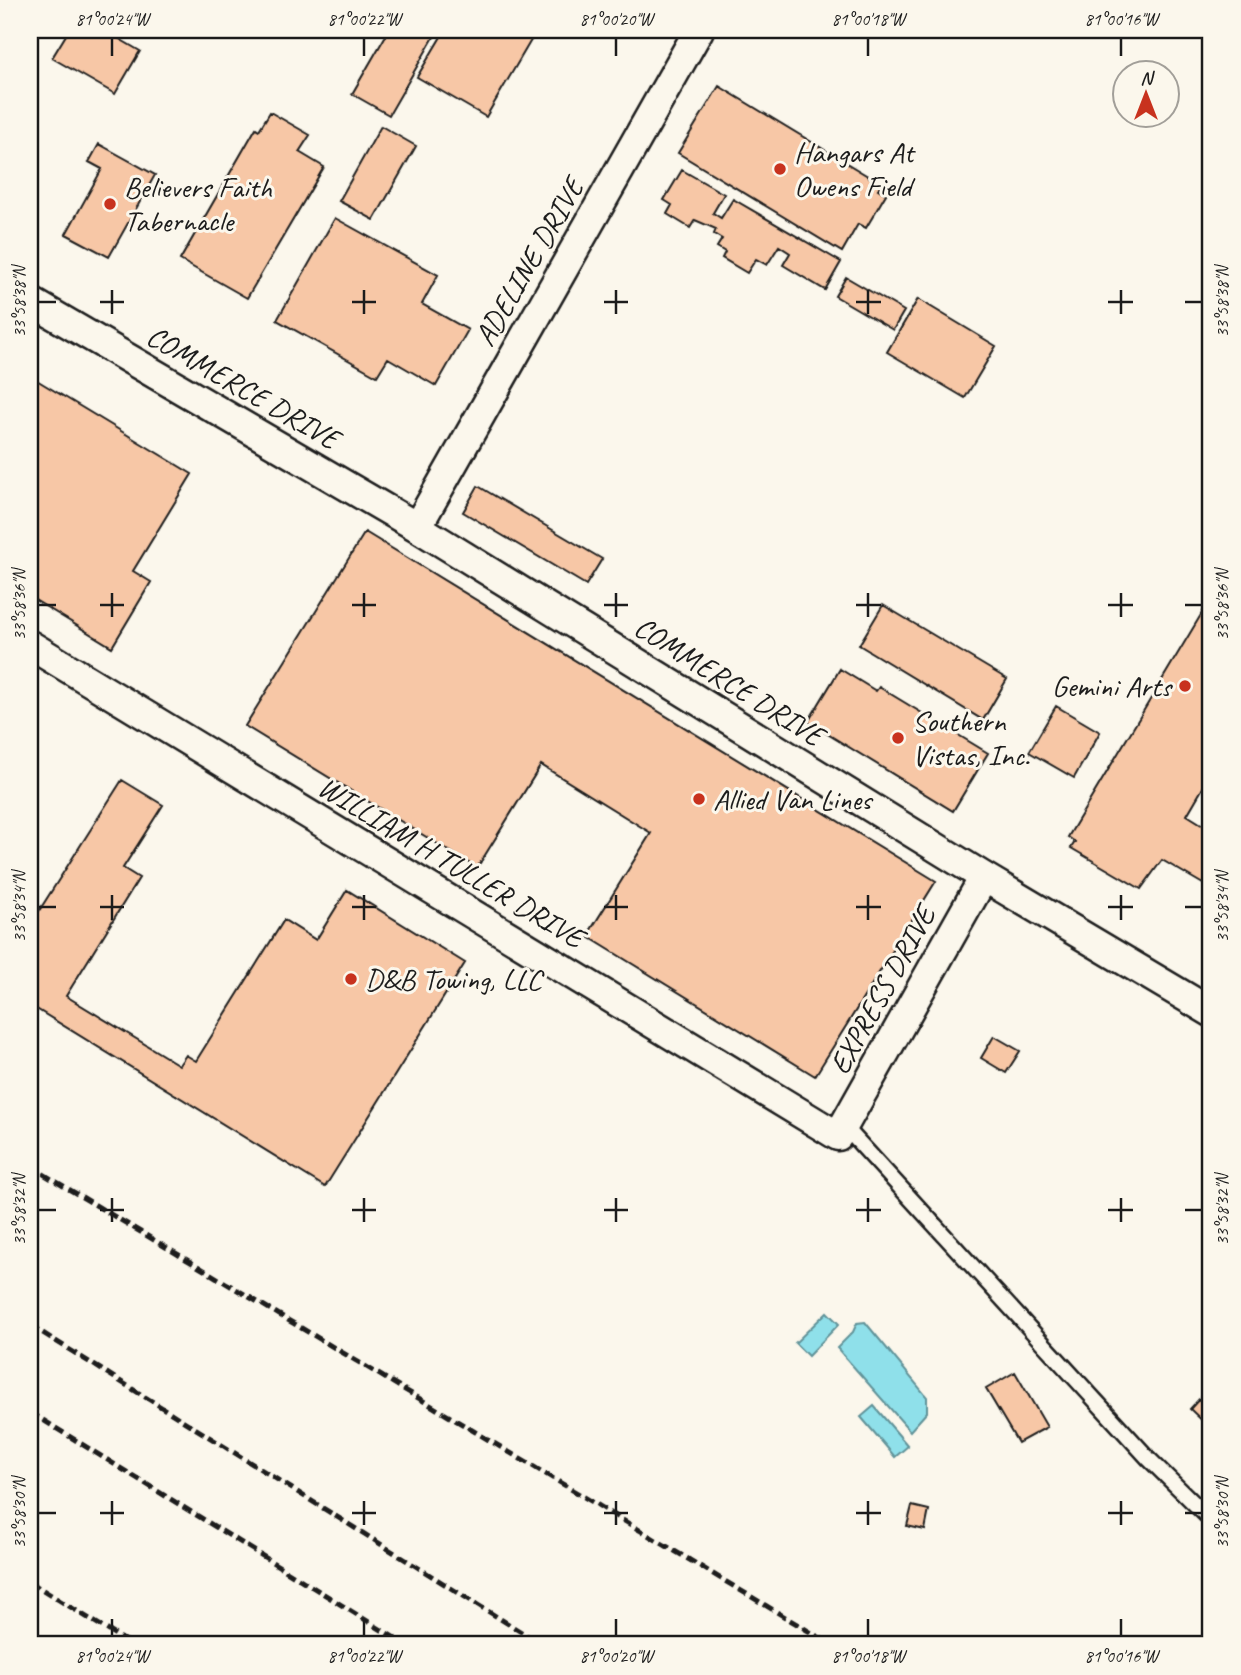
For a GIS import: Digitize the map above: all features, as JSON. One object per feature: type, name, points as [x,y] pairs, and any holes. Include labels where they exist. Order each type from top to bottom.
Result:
[{"type":"street","name":"ADELINE DRIVE","points":[[417,527],[699,30]]},
{"type":"street","name":"COMMERCE DRIVE","points":[[30,302],[417,527],[984,877],[1211,1012]]},
{"type":"street","name":"WILLIAM H TULLER DRIVE","points":[[30,645],[841,1131]]},
{"type":"street","name":"EXPRESS DRIVE","points":[[841,1131],[984,877]]},
{"type":"lane","points":[[841,1131],[1149,1460],[1211,1520]]},
{"type":"water","points":[[827,1312],[839,1324],[808,1356],[795,1343]]},
{"type":"water","points":[[865,1322],[927,1397],[927,1412],[910,1431],[837,1348],[853,1332],[857,1323]]},
{"type":"water","points":[[874,1406],[908,1446],[895,1457],[861,1417]]},
{"type":"building","points":[[69,30],[104,30],[140,51],[115,94],[52,58]]},
{"type":"building","points":[[389,30],[438,30],[389,115],[352,94]]},
{"type":"building","points":[[445,30],[537,30],[486,117],[417,77]]},
{"type":"building","name":"Hangars At Owens Field","points":[[719,86],[881,184],[878,189],[886,194],[866,228],[858,224],[842,252],[678,153]]},
{"type":"building","points":[[270,112],[310,135],[299,152],[324,167],[247,298],[180,260],[256,128],[259,130]]},
{"type":"building","points":[[381,126],[416,146],[374,220],[339,201]]},
{"type":"building","name":"Believers Faith Tabernacle","points":[[99,144],[155,175],[109,257],[66,234],[102,169],[89,162]]},
{"type":"building","points":[[682,170],[724,194],[713,213],[721,218],[733,199],[841,262],[825,290],[783,265],[790,253],[779,246],[767,265],[756,259],[747,273],[722,258],[725,252],[717,247],[722,239],[714,234],[716,229],[695,220],[690,228],[667,214],[672,205],[664,200]]},
{"type":"building","points":[[335,218],[438,275],[422,304],[468,330],[436,386],[388,358],[377,376],[277,320]]},
{"type":"building","points":[[846,277],[904,311],[893,330],[835,296]]},
{"type":"building","points":[[918,299],[996,346],[965,398],[887,352]]},
{"type":"building","points":[[30,376],[192,474],[133,571],[151,582],[112,647],[30,597]]},
{"type":"building","points":[[478,486],[602,559],[586,585],[463,512]]},
{"type":"building","name":"Allied Van Lines","points":[[365,532],[936,881],[815,1076],[587,936],[651,833],[541,765],[477,868],[245,726]]},
{"type":"building","name":"Gemini Arts","points":[[1211,598],[1211,774],[1187,815],[1211,830],[1211,870],[1203,884],[1162,860],[1141,889],[1071,848],[1075,842],[1068,837]]},
{"type":"building","points":[[883,605],[1007,679],[983,720],[859,645]]},
{"type":"building","name":"Southern Vistas, Inc.","points":[[840,669],[876,691],[879,687],[988,753],[953,811],[808,722]]},
{"type":"building","points":[[1056,706],[1100,732],[1074,778],[1029,752]]},
{"type":"building","name":"D&B Towing, LLC","points":[[122,780],[163,805],[123,868],[139,878],[66,996],[179,1065],[186,1055],[196,1061],[284,920],[316,940],[347,890],[465,963],[325,1187],[30,1005],[30,925]]},
{"type":"building","points":[[994,1036],[1020,1051],[1006,1073],[981,1058]]},
{"type":"building","points":[[1015,1372],[1047,1427],[1018,1443],[986,1389]]},
{"type":"building","points":[[1211,1386],[1211,1429],[1190,1409]]},
{"type":"building","points":[[912,1506],[929,1510],[925,1530],[907,1526]]},
{"type":"railway","points":[[30,1166],[832,1645]]},
{"type":"railway","points":[[30,1325],[542,1645]]},
{"type":"railway","points":[[30,1412],[406,1645]]},
{"type":"railway","points":[[30,1582],[132,1645]]},
{"type":"place","name":"Hangars At Owens Field","points":[[780,169]]},
{"type":"place","name":"Believers Faith Tabernacle","points":[[110,204]]},
{"type":"place","name":"Gemini Arts","points":[[1185,686]]},
{"type":"place","name":"Southern Vistas, Inc.","points":[[898,738]]},
{"type":"place","name":"Allied Van Lines","points":[[699,799]]},
{"type":"place","name":"D&B Towing, LLC","points":[[351,979]]}]
